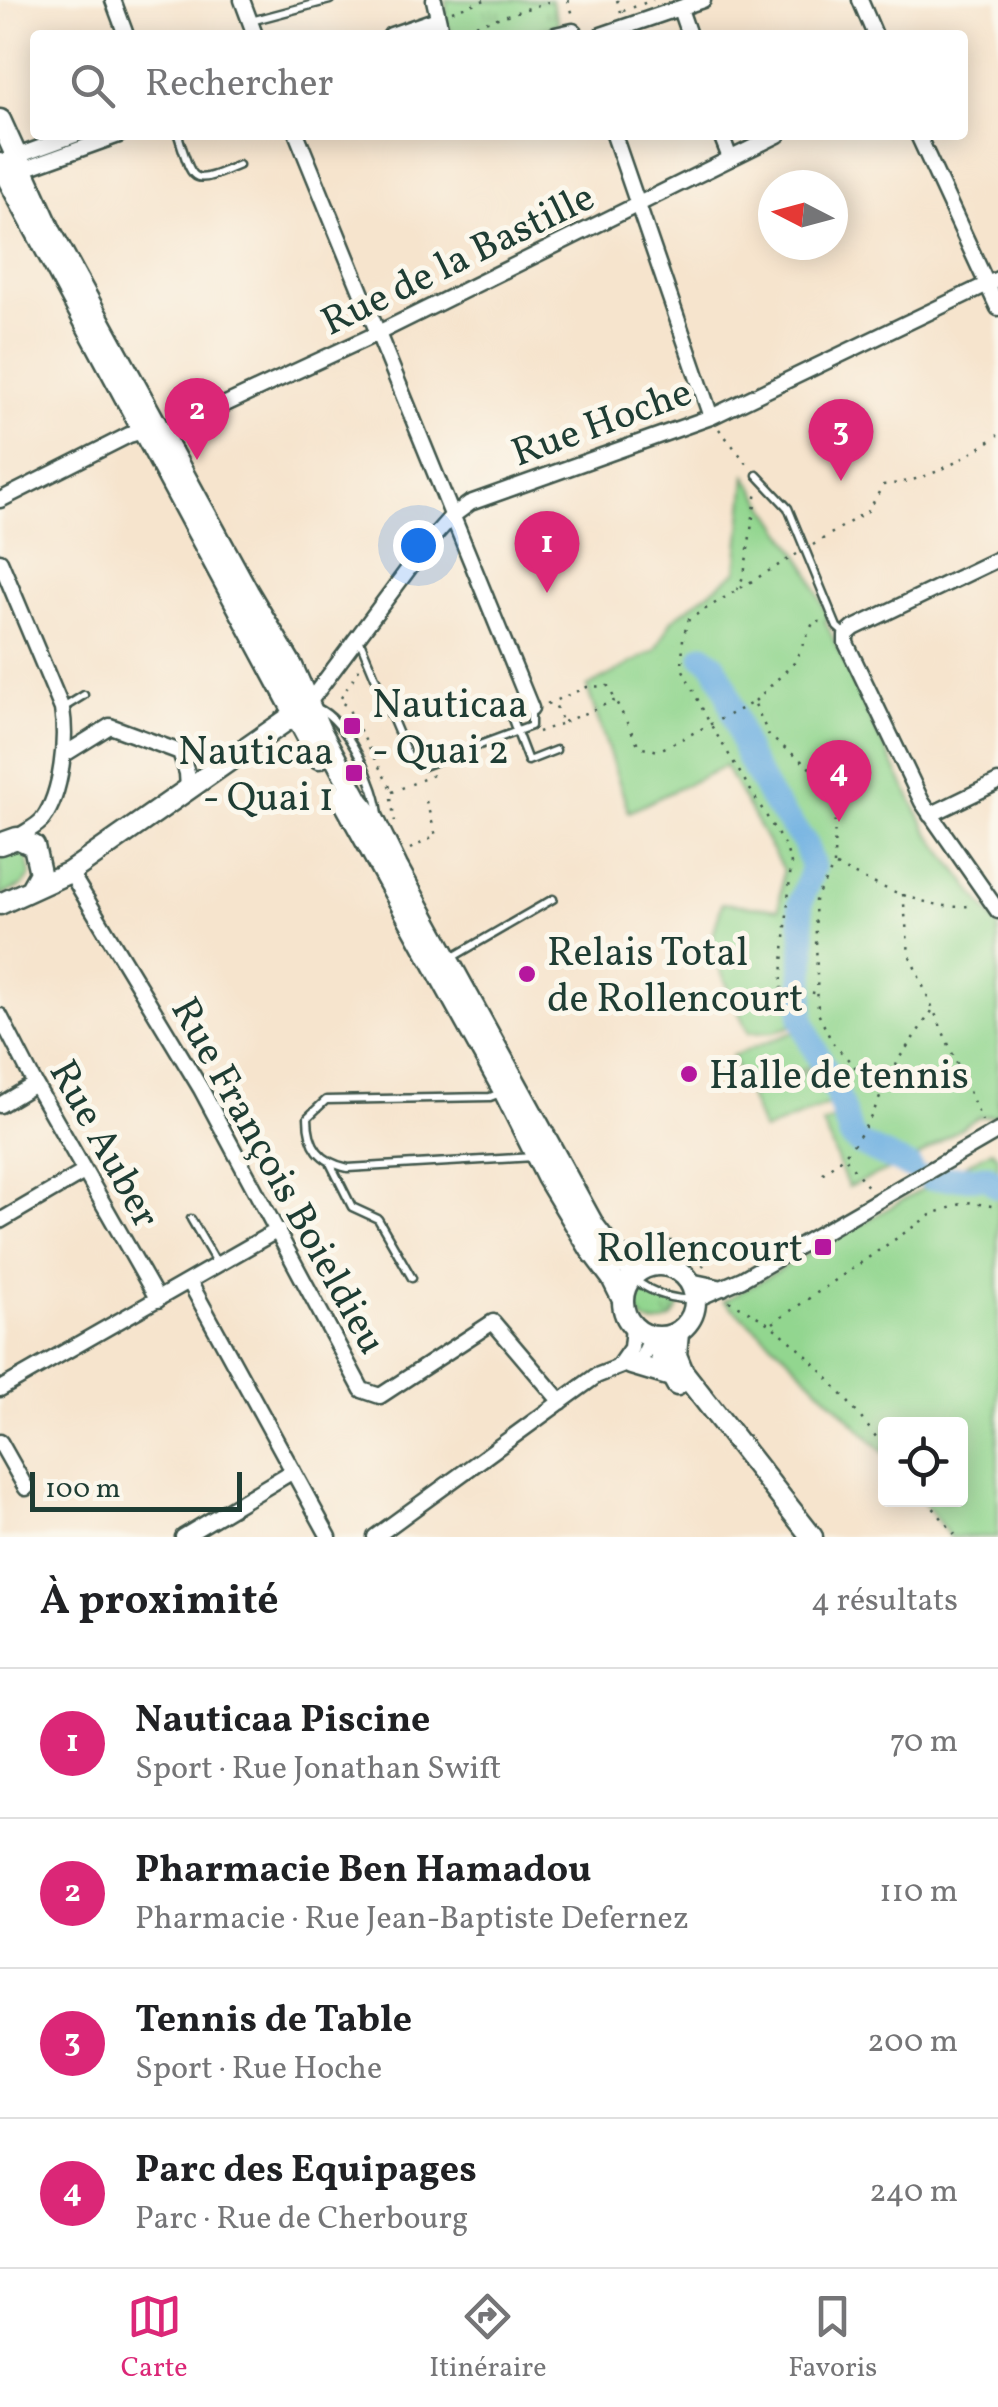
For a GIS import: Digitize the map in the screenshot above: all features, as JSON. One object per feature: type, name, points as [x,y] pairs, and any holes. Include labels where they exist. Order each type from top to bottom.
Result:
[{"type":"main road","points":[[0,120],[5,167],[302,711],[536,1157],[623,1300],[626,1314],[647,1334],[671,1376],[796,1537]]},
{"type":"main road","points":[[5,167],[140,395],[152,432]]},
{"type":"main road","points":[[0,904],[75,868],[302,711]]},
{"type":"main road","points":[[302,711],[359,802],[387,826],[448,960],[607,1246],[634,1268],[671,1266],[693,1290],[690,1320],[678,1332],[676,1355],[683,1372],[812,1537]]},
{"type":"main road","points":[[8,841],[30,841],[38,852],[75,868]]},
{"type":"main road","points":[[31,889],[40,873],[38,852]]},
{"type":"main road","points":[[623,1300],[634,1268]]},
{"type":"main road","points":[[647,1334],[678,1332]]},
{"type":"main road","points":[[625,1365],[671,1376]]},
{"type":"street","points":[[114,0],[124,30]]},
{"type":"street","points":[[242,0],[252,28]]},
{"type":"street","points":[[616,30],[703,0]]},
{"type":"street","points":[[860,0],[873,30]]},
{"type":"street","points":[[680,9],[686,30]]},
{"type":"street","points":[[401,30],[436,10]]},
{"type":"street","points":[[5,167],[64,140]]},
{"type":"street","points":[[5,167],[101,140]]},
{"type":"street","points":[[299,140],[531,708]]},
{"type":"street","points":[[616,140],[712,417]]},
{"type":"street","points":[[723,140],[730,158]]},
{"type":"street","name":"Rue de la Bastille","points":[[0,500],[129,435],[152,432],[376,334],[768,140]]},
{"type":"street","points":[[921,140],[992,282],[998,308]]},
{"type":"street","name":"Rue Hoche","points":[[302,711],[427,544],[470,503],[712,417],[992,282]]},
{"type":"street","points":[[998,559],[846,635],[847,650],[930,815],[998,912]]},
{"type":"street","points":[[0,561],[62,708],[64,754],[42,821],[8,841]]},
{"type":"street","points":[[64,754],[110,726],[180,752],[228,761]]},
{"type":"street","points":[[180,752],[188,773],[188,789]]},
{"type":"street","points":[[930,815],[998,782]]},
{"type":"street","name":"Rue François Boieldieu","points":[[75,868],[201,1089],[362,1390],[380,1396],[493,1322],[561,1402]]},
{"type":"street","name":"Rue Auber","points":[[0,1016],[158,1300]]},
{"type":"street","points":[[0,1105],[35,1084]]},
{"type":"street","points":[[693,1290],[724,1288],[994,1133]]},
{"type":"street","points":[[0,1220],[84,1172]]},
{"type":"street","points":[[0,1389],[278,1230]]},
{"type":"street","points":[[189,1281],[329,1537]]},
{"type":"street","points":[[375,1537],[596,1376],[625,1365],[631,1348],[647,1334]]},
{"type":"street","points":[[0,1442],[26,1488]]},
{"type":"street","points":[[183,1537],[292,1471]]},
{"type":"lane","points":[[252,28],[330,0]]},
{"type":"lane","points":[[180,140],[191,174],[196,178],[205,180],[239,165]]},
{"type":"lane","points":[[757,474],[788,508],[837,626],[846,635]]},
{"type":"lane","points":[[359,638],[408,756],[415,763],[431,766],[518,736],[531,726],[531,708]]},
{"type":"lane","points":[[62,708],[84,695]]},
{"type":"lane","points":[[510,714],[528,761],[556,750]]},
{"type":"lane","points":[[387,826],[385,860],[602,1254],[634,1268],[667,1298],[693,1290]]},
{"type":"lane","points":[[448,960],[554,900]]},
{"type":"lane","points":[[412,1278],[378,1219],[352,1207],[331,1164],[315,1150],[308,1132],[308,1117],[326,1100],[490,1096],[504,1092]]},
{"type":"lane","points":[[331,1164],[348,1168],[536,1157]]},
{"type":"lane","points":[[191,1219],[218,1265]]},
{"type":"path","points":[[436,10],[450,12],[485,0]]},
{"type":"path","points":[[467,30],[556,0]]},
{"type":"path","points":[[568,0],[575,30]]},
{"type":"path","points":[[621,11],[653,0]]},
{"type":"path","points":[[712,417],[757,474],[755,524],[744,575],[736,591]]},
{"type":"path","points":[[531,708],[587,687],[608,686],[639,746],[658,751],[754,702],[794,663],[814,621]]},
{"type":"path","points":[[370,661],[359,668],[340,700],[347,706],[392,792],[387,826]]},
{"type":"path","points":[[518,736],[563,723],[616,700]]},
{"type":"path","points":[[555,702],[563,723]]},
{"type":"path","points":[[754,702],[770,736],[808,766],[835,801],[834,866],[815,899],[816,993],[822,1028],[881,1095]]},
{"type":"path","points":[[709,722],[786,848],[791,864],[781,988],[816,993]]},
{"type":"path","points":[[392,792],[452,767]]},
{"type":"path","points":[[400,855],[436,836],[426,801]]},
{"type":"path","points":[[834,866],[903,894],[966,907],[988,897]]},
{"type":"path","points":[[903,894],[909,954],[932,1011],[994,1133]]},
{"type":"path","points":[[820,1176],[845,1158],[865,1132],[900,1058],[932,1011]]},
{"type":"path","points":[[845,1158],[877,1202]]},
{"type":"path","points":[[772,1324],[932,1214],[968,1202],[998,1207]]},
{"type":"path","points":[[634,1268],[635,1248],[656,1240],[676,1240],[684,1245],[724,1288],[730,1302],[772,1324],[814,1361],[878,1439]]},
{"type":"path","points":[[933,1507],[957,1537]]},
{"type":"green space","points":[[446,0],[551,0],[559,24],[540,30],[450,30],[446,24]]},
{"type":"green space","points":[[746,476],[806,566],[828,617],[825,621],[928,832],[998,926],[998,1115],[978,1117],[916,1158],[848,1187],[823,1124],[840,1117],[800,1023],[774,1032],[748,1033],[710,946],[722,903],[779,909],[783,870],[725,766],[629,812],[587,687],[656,650],[672,620],[737,571]]},
{"type":"green space","points":[[6,849],[27,855],[31,875],[22,886],[0,896],[0,852]]},
{"type":"green space","points":[[798,1030],[813,1065],[747,1093],[732,1056]]},
{"type":"green space","points":[[815,1068],[830,1104],[763,1131],[749,1096]]},
{"type":"green space","points":[[992,1150],[998,1156],[998,1537],[950,1537],[927,1507],[968,1507],[968,1417],[878,1417],[878,1447],[782,1351],[724,1301]]},
{"type":"green space","points":[[638,1287],[658,1300],[680,1303],[672,1318],[663,1323],[646,1322],[635,1306]]},
{"type":"waterway","points":[[703,656],[714,664],[726,688],[747,756],[772,800],[805,843],[813,867],[800,904],[804,941],[802,1019],[810,1040],[836,1091],[851,1136],[910,1167]]},
{"type":"waterway","points":[[929,1178],[988,1177],[998,1186]]},
{"type":"place","name":"Pharmacie Ben Hamadou","points":[[197,460]]},
{"type":"place","name":"Tennis de Table","points":[[841,481]]},
{"type":"place","name":"Nauticaa Piscine","points":[[547,593]]},
{"type":"place","name":"Nauticaa - Quai 2","points":[[352,726]]},
{"type":"place","name":"Nauticaa - Quai 1","points":[[354,773]]},
{"type":"place","name":"Parc des Equipages","points":[[839,822]]},
{"type":"place","name":"Relais Total de Rollencourt","points":[[527,974]]},
{"type":"place","name":"Halle de tennis","points":[[689,1074]]},
{"type":"place","name":"Rollencourt","points":[[823,1247]]}]
